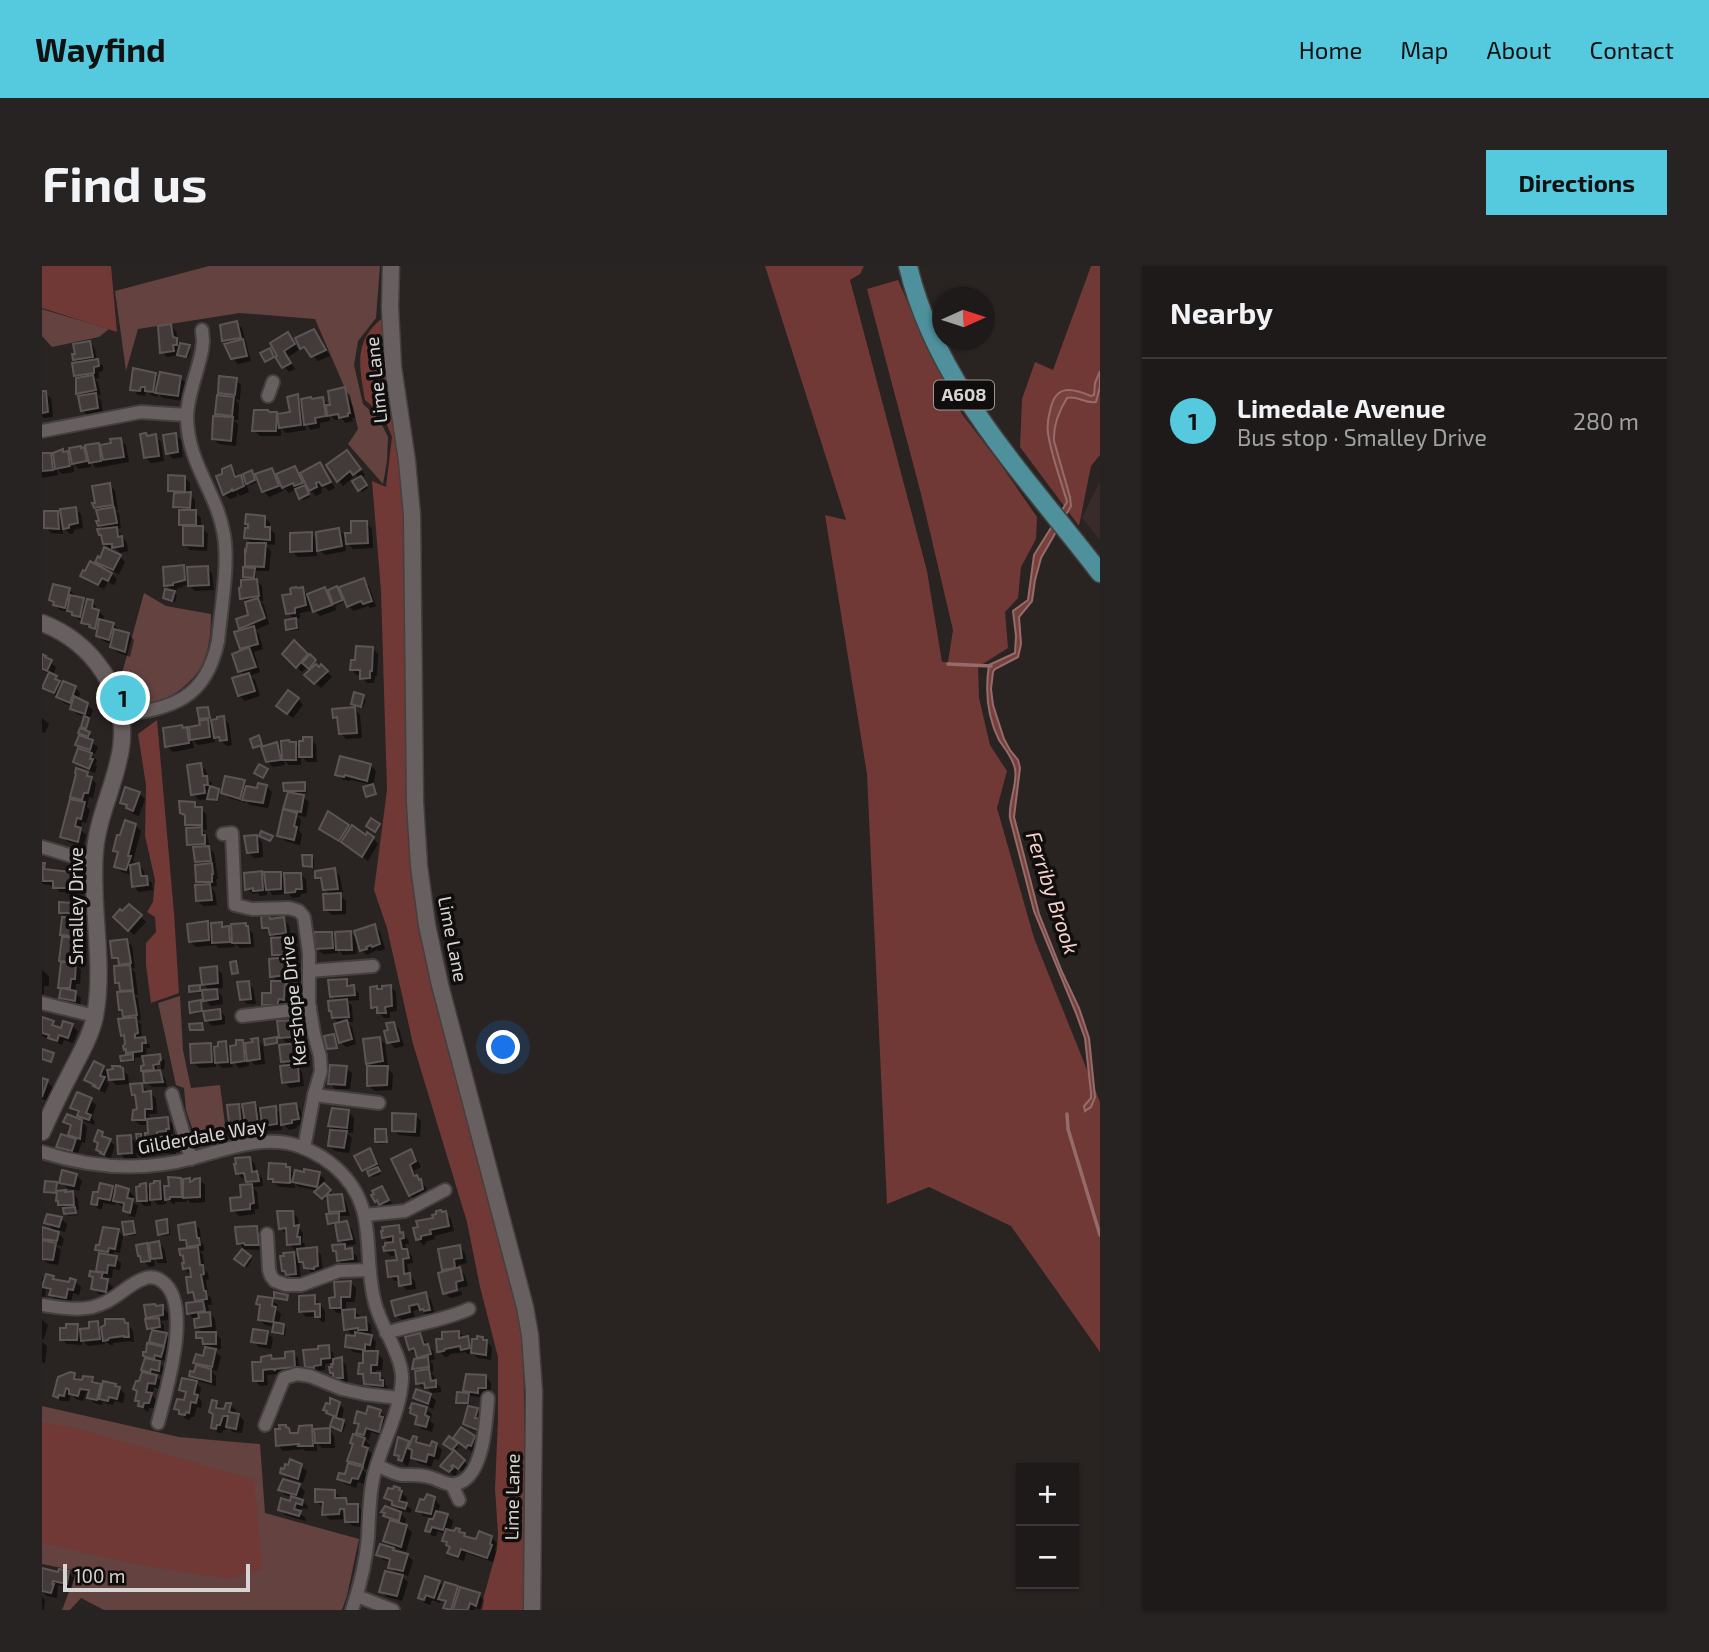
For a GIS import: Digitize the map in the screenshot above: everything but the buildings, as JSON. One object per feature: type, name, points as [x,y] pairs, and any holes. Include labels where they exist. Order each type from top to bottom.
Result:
[{"type":"main road","name":"A608","points":[[908,266],[928,326],[970,404],[1100,573]]},
{"type":"street","name":"Lime Lane","points":[[391,266],[393,366],[412,515],[415,802],[419,866],[427,925],[440,985],[525,1307],[530,1335],[534,1392],[532,1610]]},
{"type":"street","points":[[121,715],[149,711],[180,701],[198,685],[211,666],[218,641],[226,552],[224,536],[217,508],[192,453],[187,415],[204,341],[202,330]]},
{"type":"street","points":[[268,396],[273,382]]},
{"type":"street","points":[[42,431],[141,412],[187,415]]},
{"type":"street","name":"Smalley Drive","points":[[42,623],[65,634],[92,656],[111,685],[120,706],[122,728],[121,748],[98,830],[94,879],[98,976],[94,1016],[86,1041],[42,1132]]},
{"type":"street","name":"Kershope Drive","points":[[223,834],[232,833],[235,905],[253,909],[289,908],[299,911],[304,917],[309,953],[310,1008],[321,1071],[304,1148]]},
{"type":"street","points":[[42,846],[95,863]]},
{"type":"street","points":[[309,971],[373,966]]},
{"type":"street","points":[[42,1003],[94,1016]]},
{"type":"street","points":[[242,1016],[310,1008]]},
{"type":"street","points":[[172,1094],[191,1159]]},
{"type":"street","points":[[314,1095],[379,1103]]},
{"type":"street","name":"Gilderdale Way","points":[[42,1152],[81,1162],[117,1167],[148,1167],[191,1159],[230,1147],[277,1142],[304,1148],[329,1162],[347,1179],[361,1200],[374,1299],[400,1364],[402,1376],[399,1398],[370,1495],[366,1553],[352,1610]]},
{"type":"street","points":[[365,1215],[405,1211],[445,1190]]},
{"type":"street","points":[[267,1234],[269,1270],[275,1282],[301,1285],[339,1271],[370,1270]]},
{"type":"street","points":[[42,1306],[83,1309],[106,1302],[142,1279],[152,1277],[161,1279],[167,1285],[174,1301],[177,1339],[158,1423]]},
{"type":"street","points":[[386,1333],[408,1325],[453,1316],[469,1309]]},
{"type":"street","points":[[265,1425],[284,1378],[297,1374],[353,1392],[399,1398]]},
{"type":"street","points":[[377,1465],[401,1475],[430,1477],[452,1485],[461,1482],[473,1472],[479,1456],[486,1428],[488,1398]]},
{"type":"street","points":[[452,1485],[459,1500]]},
{"type":"street","points":[[357,1596],[393,1610]]},
{"type":"shaded area","points":[[42,266],[111,266],[117,332],[42,308]]},
{"type":"shaded area","points":[[209,266],[380,266],[376,318],[358,341],[354,365],[363,404],[379,419],[388,437],[383,484],[348,444],[358,429],[353,407],[315,319],[240,313],[138,329],[126,371],[115,291]]},
{"type":"shaded area","points":[[765,266],[864,266],[860,274],[850,280],[927,571],[942,662],[948,662],[953,630],[921,494],[867,289],[898,280],[931,356],[962,414],[1037,517],[1036,539],[1021,567],[1018,598],[1005,612],[1008,648],[978,667],[979,698],[990,745],[1007,771],[997,808],[1034,938],[1100,1102],[1100,1352],[1011,1226],[929,1187],[887,1204],[867,774],[825,515],[846,520]]},
{"type":"shaded area","points":[[1091,266],[1100,266],[1100,455],[1091,466],[1079,526],[1020,447],[1022,399],[1035,362],[1053,370]]},
{"type":"shaded area","points":[[42,309],[109,329],[99,337],[52,347],[42,336]]},
{"type":"shaded area","points":[[385,316],[406,499],[410,808],[492,1205],[523,1332],[525,1610],[480,1610],[497,1549],[495,1489],[498,1357],[467,1222],[413,1044],[387,928],[374,890],[387,790],[381,591],[372,481],[386,487],[392,437],[383,415],[365,400],[360,364],[363,344],[368,334]]},
{"type":"shaded area","points":[[1100,371],[1096,402],[1067,398],[1057,418],[1054,441],[1071,506],[1041,558],[1032,601],[1019,617],[1021,644],[1018,657],[995,669],[991,689],[1004,739],[1018,760],[1020,768],[1014,817],[1039,914],[1089,1038],[1095,1097],[1091,1107],[1085,1111],[1084,1106],[1091,1098],[1091,1093],[1085,1038],[1034,911],[1010,818],[1015,769],[992,722],[987,684],[989,665],[1015,653],[1013,611],[1028,600],[1034,555],[1067,502],[1048,433],[1052,403],[1064,390],[1094,395]]},
{"type":"shaded area","points":[[1100,481],[1100,540],[1082,518]]},
{"type":"shaded area","points":[[144,593],[166,606],[211,614],[209,645],[199,671],[177,692],[149,703],[130,697],[121,677]]},
{"type":"shaded area","points":[[157,720],[179,993],[151,1003],[146,943],[156,932],[155,917],[147,912],[153,902],[155,880],[145,836],[146,785],[138,734]]},
{"type":"shaded area","points":[[180,996],[183,1050],[191,1088],[220,1085],[227,1140],[199,1149],[186,1110],[184,1088],[176,1085],[158,1003]]},
{"type":"shaded area","points":[[42,1406],[179,1437],[260,1444],[265,1513],[359,1539],[342,1610],[104,1610],[81,1598],[70,1610],[62,1610],[77,1571],[42,1564]]},
{"type":"shaded area","points":[[42,1422],[76,1428],[254,1480],[262,1569],[228,1579],[130,1563],[42,1543]]},
{"type":"waterway","points":[[948,664],[991,666]]},
{"type":"waterway","name":"Ferriby Brook","points":[[1067,1114],[1068,1129],[1100,1235]]},
{"type":"place","name":"Limedale Avenue","points":[[123,698]]}]
